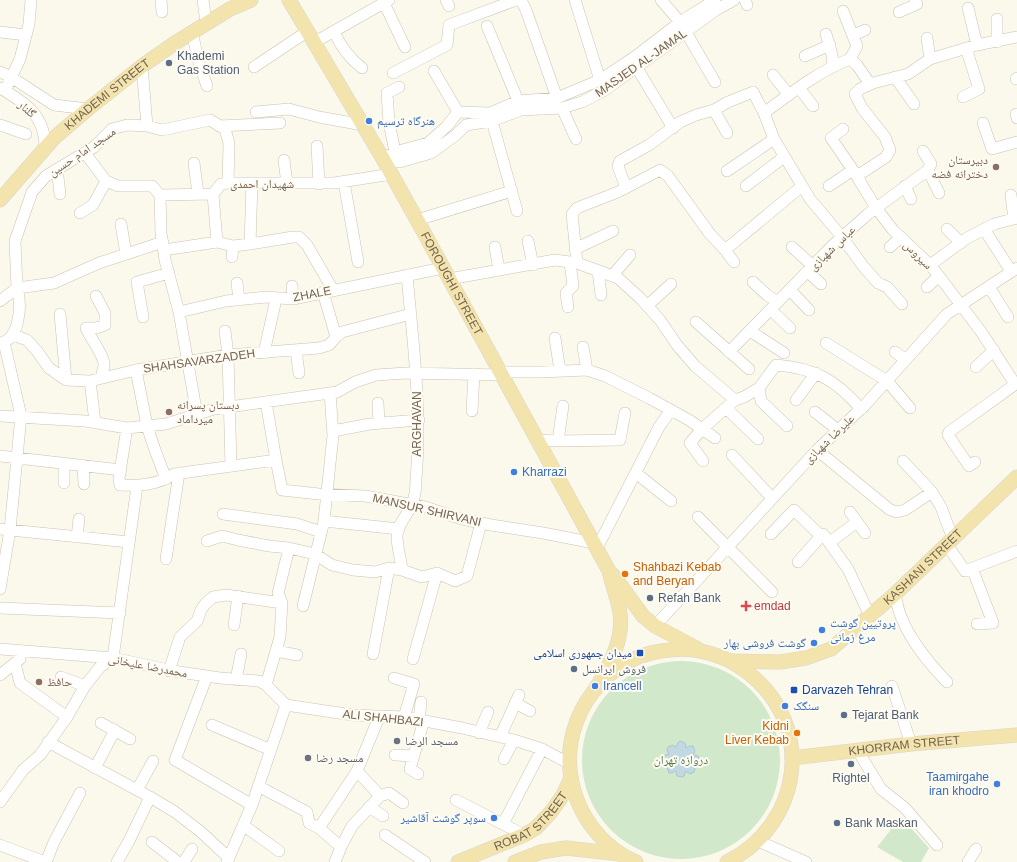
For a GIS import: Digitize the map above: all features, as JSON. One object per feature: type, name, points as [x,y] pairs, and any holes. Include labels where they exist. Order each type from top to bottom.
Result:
[{"type":"main road","points":[[279,0],[291,2]]},
{"type":"main road","name":"KHADEMI STREET","points":[[0,200],[45,143],[54,138],[142,66],[206,23],[244,2]]},
{"type":"main road","name":"FOROUGHI STREET","points":[[291,2],[363,125],[389,155],[392,174],[609,571],[642,616],[655,626],[704,652]]},
{"type":"main road","name":"KASHANI STREET","points":[[730,661],[780,662],[806,658],[831,649],[895,594],[1017,477]]},
{"type":"main road","name":"FOROUGHI STREET","points":[[596,688],[612,660],[620,633],[619,610],[609,571]]},
{"type":"main road","points":[[619,610],[622,612],[630,612],[635,606]]},
{"type":"main road","points":[[636,862],[622,855],[601,838],[585,816],[576,798],[570,771],[570,750],[576,724],[588,699],[596,688],[618,669],[636,658],[676,649],[704,652],[730,661],[752,676],[771,695],[778,707],[786,725],[791,744],[792,771],[786,797],[775,821],[749,851],[726,862]]},
{"type":"main road","name":"KHORRAM STREET","points":[[792,758],[911,744],[1017,735]]},
{"type":"main road","name":"ROBAT STREET","points":[[458,862],[524,835],[536,828],[551,812],[563,795],[570,771]]},
{"type":"main road","points":[[514,862],[541,852],[566,848],[622,855]]},
{"type":"street","points":[[2,89],[12,76],[20,58],[29,24],[31,0]]},
{"type":"street","points":[[161,0],[162,12]]},
{"type":"street","points":[[204,0],[206,23]]},
{"type":"street","points":[[393,73],[447,45],[449,25],[516,0]]},
{"type":"street","points":[[521,0],[526,10],[557,98]]},
{"type":"street","points":[[575,0],[600,80]]},
{"type":"street","points":[[661,0],[677,18],[715,82]]},
{"type":"street","name":"MASJED AL-JAMAL","points":[[389,155],[400,162],[431,154],[456,135],[466,125],[492,121],[520,106],[562,108],[582,102],[605,90],[716,10],[734,0]]},
{"type":"street","points":[[899,12],[917,4],[915,0]]},
{"type":"street","name":"MASJED AL-JAMAL","points":[[458,112],[490,113],[557,98],[600,80],[636,56],[677,18],[712,1]]},
{"type":"street","points":[[254,67],[311,37],[334,32],[386,2],[406,47]]},
{"type":"street","points":[[968,8],[977,45]]},
{"type":"street","points":[[764,113],[833,65],[850,59],[857,46],[843,11]]},
{"type":"street","points":[[997,19],[997,42]]},
{"type":"street","points":[[487,26],[520,106]]},
{"type":"street","points":[[853,35],[865,30]]},
{"type":"street","points":[[0,32],[26,34]]},
{"type":"street","points":[[192,32],[199,63],[207,86]]},
{"type":"street","points":[[334,32],[340,45],[350,59],[362,68]]},
{"type":"street","points":[[826,34],[830,45],[833,65]]},
{"type":"street","points":[[830,186],[886,157],[890,150],[885,137],[862,108],[855,94],[865,87],[908,74],[930,59],[977,45],[1017,37]]},
{"type":"street","points":[[927,38],[930,59]]},
{"type":"street","points":[[805,56],[830,45]]},
{"type":"street","points":[[963,97],[979,89],[966,48]]},
{"type":"street","points":[[850,59],[857,65],[865,87]]},
{"type":"street","points":[[142,66],[147,126]]},
{"type":"street","points":[[637,68],[673,128]]},
{"type":"street","points":[[398,86],[386,93],[389,122],[389,155],[428,143],[447,126],[458,112],[434,71]]},
{"type":"street","points":[[0,72],[12,76],[54,106],[88,109]]},
{"type":"street","points":[[773,75],[789,95]]},
{"type":"street","points":[[895,77],[914,104]]},
{"type":"street","points":[[799,88],[813,106]]},
{"type":"street","name":"گلنار","points":[[2,89],[31,108],[40,120],[45,143]]},
{"type":"street","points":[[626,188],[618,166],[619,163],[649,145],[680,122],[696,115],[714,110],[728,102],[753,92],[764,113],[774,139],[810,199],[842,237],[863,266],[878,283],[887,287],[902,304]]},
{"type":"street","points":[[562,108],[576,139]]},
{"type":"street","points":[[256,112],[289,109],[319,117],[363,125]]},
{"type":"street","points":[[714,110],[728,133]]},
{"type":"street","name":"مسجد امام حسین","points":[[13,335],[18,320],[19,294],[17,288],[15,241],[32,192],[46,176],[94,147],[112,129],[127,124],[147,126],[162,130],[210,120],[219,126],[280,123]]},
{"type":"street","points":[[492,121],[517,211]]},
{"type":"street","points":[[983,123],[992,149],[1017,142]]},
{"type":"street","points":[[0,125],[26,134]]},
{"type":"street","points":[[219,126],[225,129],[229,143],[228,183]]},
{"type":"street","name":"سیروس","points":[[843,129],[831,138],[855,173],[876,208],[893,230],[930,265],[939,276],[962,305],[1016,383]]},
{"type":"street","points":[[727,170],[774,139]]},
{"type":"street","points":[[317,146],[319,184]]},
{"type":"street","points":[[923,151],[931,164],[928,170],[939,193]]},
{"type":"street","points":[[85,153],[106,181],[118,186],[152,186],[160,195],[163,246],[180,312],[197,415]]},
{"type":"street","points":[[746,186],[784,157]]},
{"type":"street","points":[[284,160],[287,184]]},
{"type":"street","points":[[194,163],[198,194]]},
{"type":"street","points":[[57,169],[60,194]]},
{"type":"street","points":[[568,307],[566,293],[573,286],[573,262],[575,249],[572,214],[577,208],[618,192],[660,170],[668,176],[710,234],[734,262]]},
{"type":"street","name":"عباس شهبازی","points":[[730,352],[842,237],[876,208],[928,170]]},
{"type":"street","name":"شهیدان احمدی","points":[[160,195],[213,194],[221,184],[228,183],[319,184],[344,182],[392,174]]},
{"type":"street","points":[[19,177],[32,192]]},
{"type":"street","points":[[80,213],[93,205],[106,181]]},
{"type":"street","points":[[344,182],[358,262]]},
{"type":"street","points":[[250,244],[252,183]]},
{"type":"street","points":[[725,250],[802,186]]},
{"type":"street","points":[[906,186],[911,199]]},
{"type":"street","points":[[418,220],[512,191]]},
{"type":"street","points":[[213,194],[217,242]]},
{"type":"street","points":[[930,265],[984,229],[994,224],[1015,219],[1011,195]]},
{"type":"street","points":[[121,224],[126,254]]},
{"type":"street","points":[[984,229],[1014,269]]},
{"type":"street","points":[[575,249],[613,230]]},
{"type":"street","points":[[948,230],[961,243]]},
{"type":"street","points":[[0,301],[17,288],[54,283],[99,263],[126,254],[163,246],[222,242],[233,251],[250,244],[299,237],[308,245],[328,291],[336,337]]},
{"type":"street","points":[[890,247],[901,237]]},
{"type":"street","points":[[528,240],[533,265]]},
{"type":"street","points":[[495,247],[499,270]]},
{"type":"street","points":[[792,247],[821,284]]},
{"type":"street","points":[[612,276],[630,255]]},
{"type":"street","name":"ZHALE","points":[[180,312],[226,301],[266,297],[276,299],[293,299],[407,275],[499,270],[555,260],[573,262],[618,278],[630,288],[648,306],[695,366],[735,400]]},
{"type":"street","name":"علیرضا شهبازی","points":[[655,626],[816,450],[861,409],[947,314],[1014,269]]},
{"type":"street","points":[[598,271],[602,295]]},
{"type":"street","points":[[143,317],[137,282],[169,273]]},
{"type":"street","name":"ARGHAVAN","points":[[402,570],[397,536],[400,524],[412,505],[416,480],[418,420],[416,373],[407,275]]},
{"type":"street","points":[[927,287],[939,276]]},
{"type":"street","points":[[753,282],[767,295],[790,328]]},
{"type":"street","points":[[237,284],[239,300]]},
{"type":"street","points":[[648,306],[671,284]]},
{"type":"street","points":[[292,286],[293,299]]},
{"type":"street","points":[[989,287],[1008,317]]},
{"type":"street","points":[[790,290],[809,310]]},
{"type":"street","points":[[95,422],[95,379],[104,364],[99,351],[90,338],[86,328],[105,325],[105,313],[96,296]]},
{"type":"street","points":[[264,352],[276,299]]},
{"type":"street","points":[[60,314],[66,380]]},
{"type":"street","name":"SHAHSAVARZADEH","points":[[66,380],[95,379],[136,370],[228,355],[319,348],[329,345],[342,332],[411,314]]},
{"type":"street","points":[[696,322],[749,368]]},
{"type":"street","points":[[225,331],[228,355],[231,466]]},
{"type":"street","points":[[750,331],[784,353]]},
{"type":"street","points":[[0,588],[5,530],[17,458],[21,416],[2,343],[13,335],[27,340],[49,368],[66,380]]},
{"type":"street","points":[[555,338],[560,371]]},
{"type":"street","points":[[826,343],[887,381],[910,408]]},
{"type":"street","points":[[583,347],[587,370]]},
{"type":"street","points":[[296,350],[299,373]]},
{"type":"street","points":[[976,367],[994,350]]},
{"type":"street","points":[[895,352],[906,360]]},
{"type":"street","points":[[703,461],[690,443],[702,429],[735,400],[744,397],[759,388],[776,364],[804,368],[823,376],[847,393],[861,409]]},
{"type":"street","points":[[136,370],[147,426],[166,479]]},
{"type":"street","points":[[0,416],[21,416],[95,422],[127,428],[166,424],[214,410],[336,392],[355,382],[376,375],[416,373],[501,374],[587,370],[611,379],[649,398],[689,420],[714,438]]},
{"type":"street","points":[[796,400],[816,373]]},
{"type":"street","points":[[472,411],[474,374]]},
{"type":"street","points":[[976,462],[969,466],[948,435],[949,432],[1016,383]]},
{"type":"street","points":[[759,388],[761,400],[788,426]]},
{"type":"street","points":[[303,606],[324,521],[332,431],[330,393]]},
{"type":"street","points":[[127,428],[120,485],[137,486],[166,479],[179,473],[276,460],[266,402]]},
{"type":"street","points":[[378,402],[379,423]]},
{"type":"street","points":[[558,441],[563,406]]},
{"type":"street","points":[[726,408],[758,439]]},
{"type":"street","points":[[595,546],[636,473],[659,427],[670,410]]},
{"type":"street","points":[[815,412],[838,430]]},
{"type":"street","points":[[537,440],[620,440],[625,413]]},
{"type":"street","points":[[332,431],[379,423],[418,420]]},
{"type":"street","points":[[816,450],[889,509],[896,512],[905,510],[932,492]]},
{"type":"street","points":[[732,455],[772,498]]},
{"type":"street","points":[[0,456],[121,470]]},
{"type":"street","name":"MANSUR SHIRVANI","points":[[276,460],[282,490],[365,496],[412,505],[481,523],[543,533],[595,546]]},
{"type":"street","points":[[903,461],[932,492],[941,507],[950,542],[965,571],[1017,551]]},
{"type":"street","points":[[64,464],[64,483]]},
{"type":"street","points":[[83,466],[84,484]]},
{"type":"street","points":[[166,559],[179,473]]},
{"type":"street","points":[[636,473],[671,501]]},
{"type":"street","points":[[0,802],[23,770],[40,755],[67,716],[85,686],[100,667],[113,658],[137,486]]},
{"type":"street","points":[[771,534],[794,510],[825,539],[848,569],[870,616]]},
{"type":"street","points":[[850,512],[865,533]]},
{"type":"street","points":[[223,514],[297,524],[321,532]]},
{"type":"street","points":[[698,517],[772,592]]},
{"type":"street","points":[[77,537],[79,519]]},
{"type":"street","points":[[324,521],[399,529]]},
{"type":"street","points":[[798,562],[825,539],[857,522]]},
{"type":"street","points":[[206,541],[222,536],[315,554],[332,565],[353,570],[375,572],[389,568],[402,570],[422,577],[437,573],[456,581],[467,576],[481,523]]},
{"type":"street","points":[[5,530],[129,542]]},
{"type":"street","points":[[48,742],[175,812],[201,832],[228,860],[252,805],[286,705],[266,685],[280,637],[282,603],[278,593],[289,548]]},
{"type":"street","points":[[373,654],[389,568]]},
{"type":"street","points":[[972,568],[993,623],[977,624]]},
{"type":"street","points":[[413,659],[437,573]]},
{"type":"street","points":[[895,594],[901,618],[915,644],[930,664],[947,682]]},
{"type":"street","points":[[169,671],[180,637],[197,621],[205,604],[213,597],[226,595],[238,596],[282,603]]},
{"type":"street","points":[[234,625],[238,596]]},
{"type":"street","points":[[0,608],[120,613]]},
{"type":"street","name":"محمدرضا علیخانی","points":[[0,649],[113,658],[169,671],[236,680],[259,681],[266,685]]},
{"type":"street","points":[[276,651],[297,655]]},
{"type":"street","points":[[0,675],[28,652]]},
{"type":"street","points":[[236,680],[241,654]]},
{"type":"street","points":[[16,663],[20,683],[67,716]]},
{"type":"street","points":[[206,676],[175,760],[252,805]]},
{"type":"street","points":[[61,677],[85,686]]},
{"type":"street","points":[[394,678],[414,684],[404,718]]},
{"type":"street","points":[[892,686],[911,744]]},
{"type":"street","points":[[500,737],[517,699],[530,711]]},
{"type":"street","points":[[418,774],[410,769],[422,727],[419,721],[421,702]]},
{"type":"street","name":"ALI SHAHBAZI","points":[[286,705],[352,715],[404,718],[462,728],[514,740],[542,749],[570,771]]},
{"type":"street","points":[[479,732],[488,712]]},
{"type":"street","points":[[319,828],[357,771],[379,717]]},
{"type":"street","points":[[101,723],[130,739]]},
{"type":"street","points":[[212,725],[271,750]]},
{"type":"street","points":[[95,768],[114,730]]},
{"type":"street","points":[[504,759],[514,740]]},
{"type":"street","points":[[503,824],[542,749]]},
{"type":"street","points":[[858,751],[881,789],[905,808],[937,845]]},
{"type":"street","points":[[395,755],[414,756]]},
{"type":"street","points":[[137,790],[152,761]]},
{"type":"street","points":[[357,771],[380,796]]},
{"type":"street","points":[[258,786],[307,812],[309,823],[319,828],[341,847]]},
{"type":"street","points":[[0,845],[46,862],[54,842],[80,793]]},
{"type":"street","points":[[335,862],[352,826],[380,796],[389,793],[402,803]]},
{"type":"street","points":[[117,862],[150,797]]},
{"type":"street","points":[[456,800],[524,835]]},
{"type":"street","points":[[369,807],[384,816]]},
{"type":"street","points":[[243,825],[279,851]]},
{"type":"street","points":[[385,835],[425,862]]},
{"type":"street","points":[[152,842],[178,862]]},
{"type":"street","points":[[184,862],[192,849]]},
{"type":"street","points":[[968,862],[976,849]]},
{"type":"street","points":[[749,851],[806,862]]},
{"type":"green space","name":"دروازه تهران","points":[[681,661],[710,665],[728,673],[751,690],[768,713],[776,731],[780,760],[776,789],[768,807],[751,830],[728,847],[710,855],[681,859],[652,855],[634,847],[611,830],[594,807],[586,789],[582,760],[586,731],[594,713],[611,690],[634,673],[652,665]]},
{"type":"green space","points":[[901,817],[929,848],[921,862],[903,862],[877,847]]},
{"type":"water","points":[[680,741],[685,743],[686,748],[693,746],[695,751],[693,755],[698,756],[699,759],[698,764],[693,765],[695,769],[694,772],[690,774],[686,771],[682,777],[677,776],[676,771],[669,773],[667,767],[669,764],[663,760],[665,755],[669,754],[667,750],[668,747],[673,745],[676,747]]},
{"type":"place","name":"Khademi Gas Station","points":[[169,63]]},
{"type":"place","name":"هنرگاه ترسیم","points":[[369,121]]},
{"type":"place","name":"دبیرستان دخترانه فضه","points":[[996,167]]},
{"type":"place","name":"دبستان پسرانه میرداماد","points":[[169,412]]},
{"type":"place","name":"Kharrazi","points":[[514,472]]},
{"type":"place","name":"Shahbazi Kebab and Beryan","points":[[625,574]]},
{"type":"place","name":"Refah Bank","points":[[650,598]]},
{"type":"place","name":"emdad","points":[[746,606]]},
{"type":"place","name":"پروتیین گوشت مرغ زمانی","points":[[822,630]]},
{"type":"place","name":"گوشت فروشی بهار","points":[[814,643]]},
{"type":"place","name":"میدان جمهوری اسلامی","points":[[640,653]]},
{"type":"place","name":"فروش ایرانسل","points":[[574,669]]},
{"type":"place","name":"حافظ","points":[[39,682]]},
{"type":"place","name":"Irancell","points":[[595,686]]},
{"type":"place","name":"Darvazeh Tehran","points":[[794,690]]},
{"type":"place","name":"سنگک","points":[[785,706]]},
{"type":"place","name":"Tejarat Bank","points":[[844,715]]},
{"type":"place","name":"Kidni Liver Kebab","points":[[797,733]]},
{"type":"place","name":"مسجد الرضا","points":[[397,741]]},
{"type":"place","name":"مسجد رضا","points":[[308,758]]},
{"type":"place","name":"Rightel","points":[[851,764]]},
{"type":"place","name":"Taamirgahe iran khodro","points":[[997,784]]},
{"type":"place","name":"سوپر گوشت آقاشیر","points":[[494,818]]},
{"type":"place","name":"Bank Maskan","points":[[837,823]]}]
